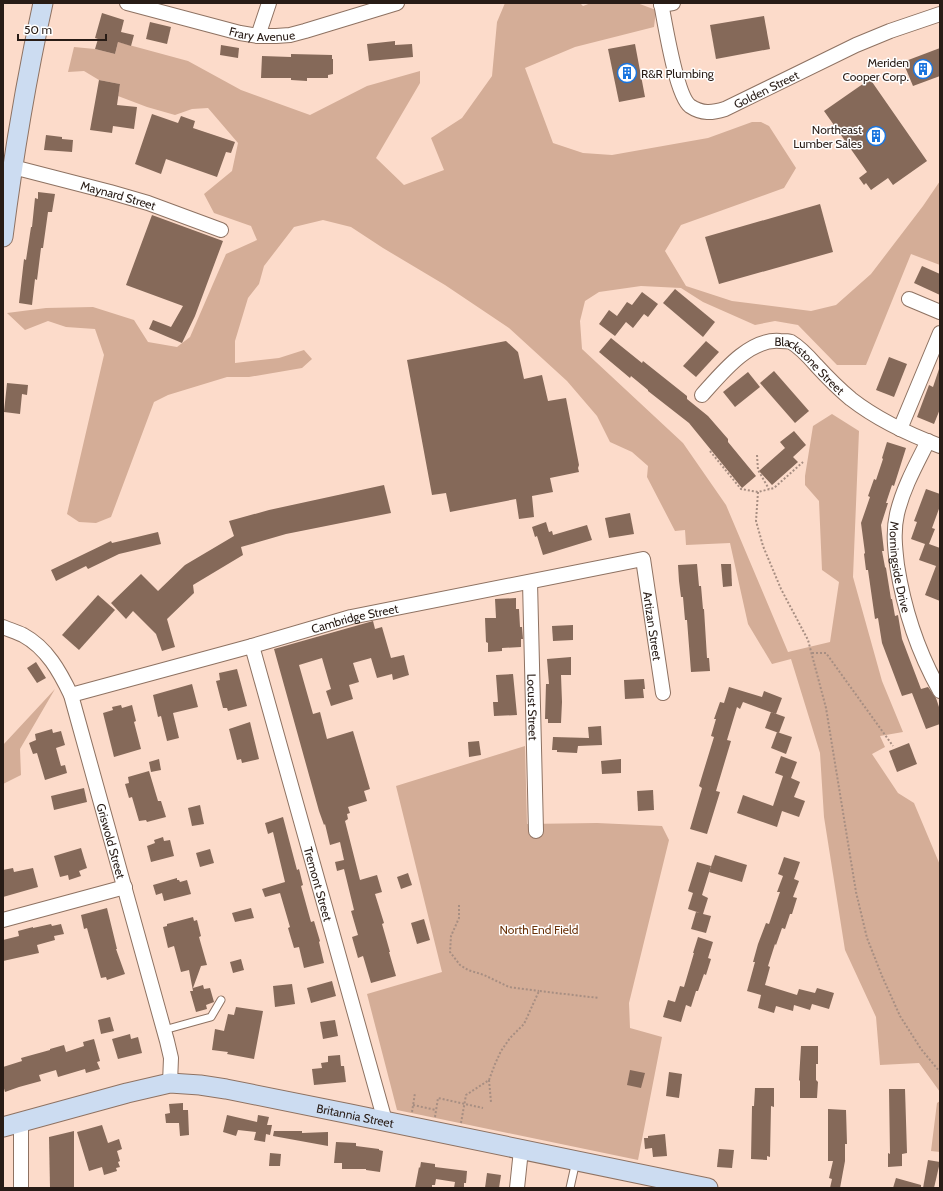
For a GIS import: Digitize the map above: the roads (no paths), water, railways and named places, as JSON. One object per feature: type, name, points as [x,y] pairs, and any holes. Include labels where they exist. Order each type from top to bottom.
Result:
[{"type":"main road","points":[[3,237],[12,167],[31,58],[43,3]]},
{"type":"main road","name":"Britannia Street","points":[[12,1125],[127,1093],[170,1083],[200,1085],[385,1121],[708,1188]]},
{"type":"street","name":"Frary Avenue","points":[[127,3],[240,33],[258,36],[276,36],[305,31],[397,3]]},
{"type":"street","points":[[258,36],[270,3]]},
{"type":"street","name":"Golden Street","points":[[665,4],[677,81],[682,94],[689,105],[700,112],[713,113],[725,109],[856,45],[890,31],[940,14]]},
{"type":"street","name":"Maynard Street","points":[[12,167],[148,203],[221,230]]},
{"type":"street","points":[[909,299],[940,312]]},
{"type":"street","points":[[900,429],[940,333]]},
{"type":"street","name":"Blackstone Street","points":[[702,395],[740,356],[760,344],[775,340],[790,342],[804,352],[830,380],[851,399],[873,414],[900,429],[934,443]]},
{"type":"street","name":"Morningside Drive","points":[[934,443],[910,478],[896,514],[894,530],[895,550],[906,609],[915,636],[940,691]]},
{"type":"street","name":"Cambridge Street","points":[[71,696],[351,617],[643,559]]},
{"type":"street","name":"Artizan Street","points":[[643,559],[663,693]]},
{"type":"street","name":"Locust Street","points":[[530,582],[536,831]]},
{"type":"street","name":"Griswold Street","points":[[3,627],[23,635],[38,645],[62,675],[71,696],[164,1030],[171,1058],[170,1083]]},
{"type":"street","name":"Tremont Street","points":[[252,646],[385,1121]]},
{"type":"street","points":[[3,920],[125,886]]},
{"type":"street","points":[[12,1125],[20,1188]]},
{"type":"street","points":[[517,1188],[520,1150]]},
{"type":"lane","points":[[164,1030],[211,1017],[221,1000]]},
{"type":"lane","points":[[570,1188],[576,1161]]},
{"type":"place","name":"Meriden Cooper Corp.","points":[[923,69]]},
{"type":"place","name":"R&R Plumbing","points":[[627,73]]},
{"type":"place","name":"Northeast Lumber Sales","points":[[876,136]]},
{"type":"park label","name":"North End Field","points":[[539,929]]}]
